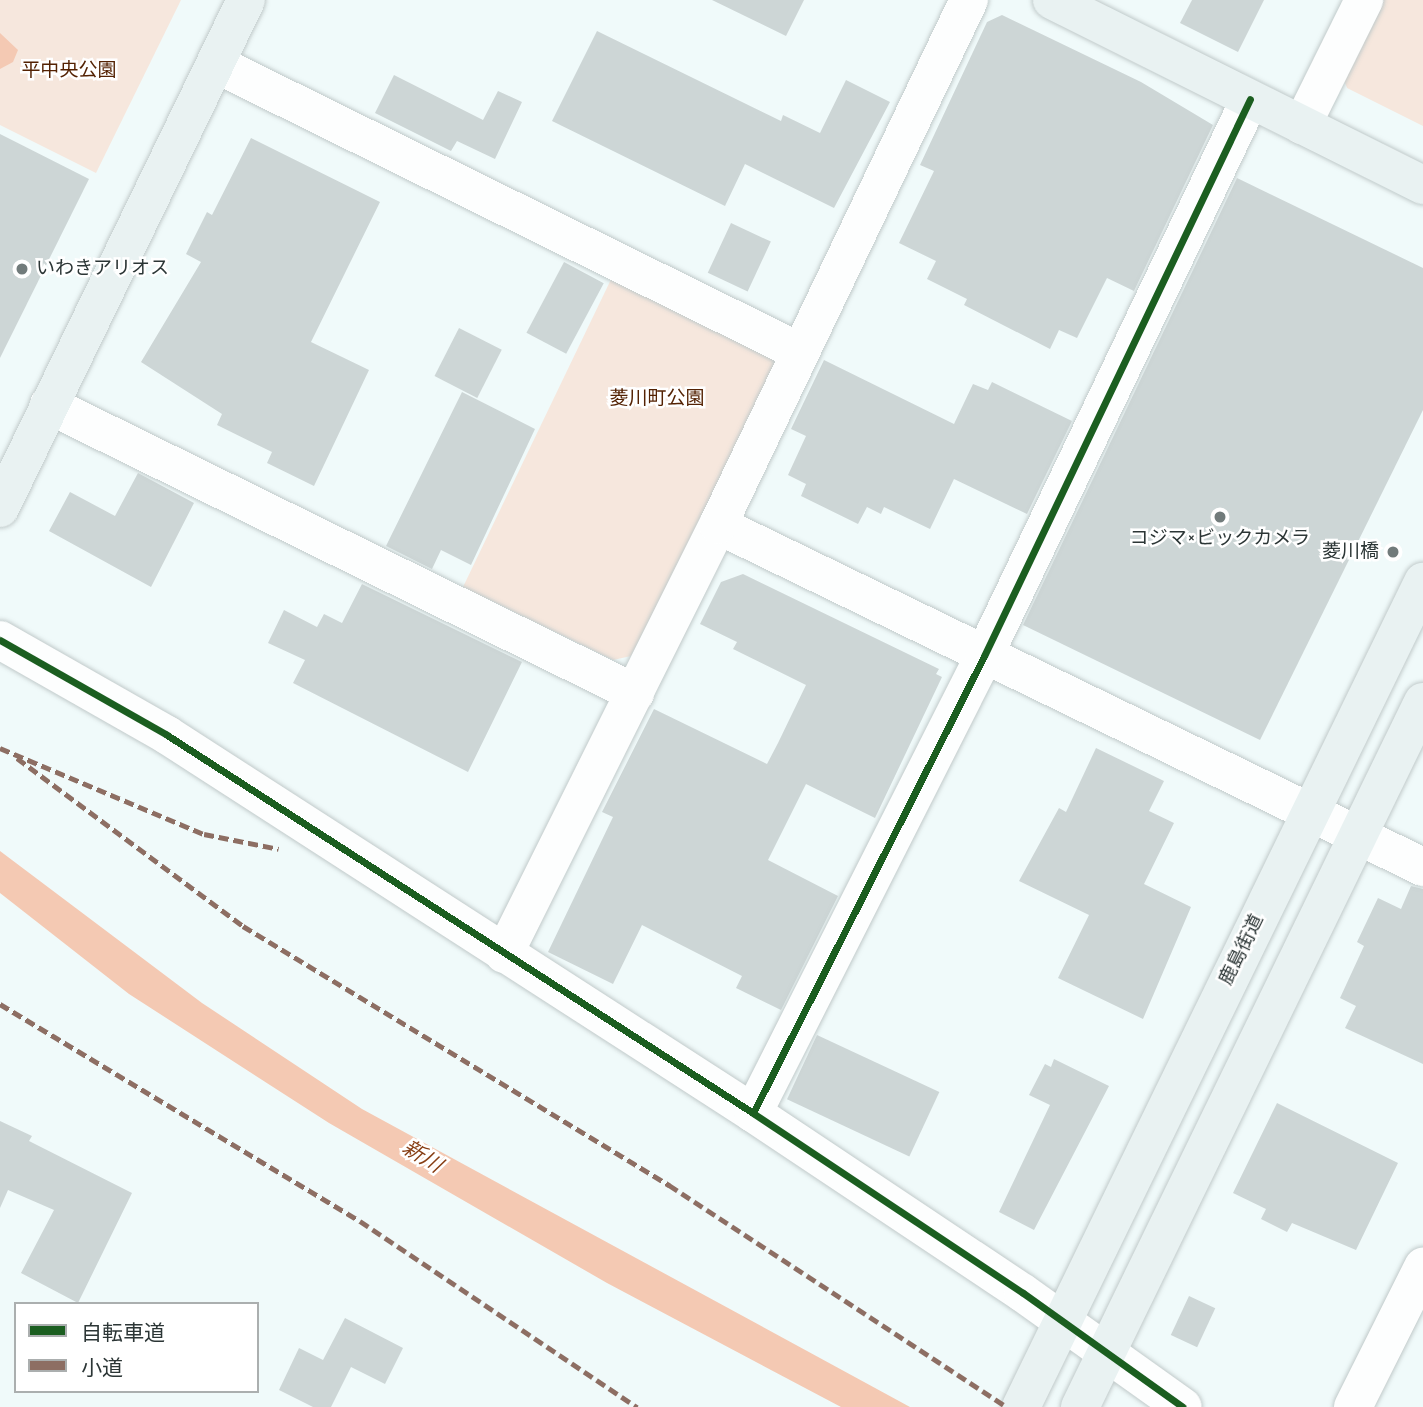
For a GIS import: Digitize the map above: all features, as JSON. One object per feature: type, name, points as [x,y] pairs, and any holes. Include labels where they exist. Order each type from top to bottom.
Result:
[{"type":"street","points":[[0,508],[246,0]]},
{"type":"street","points":[[504,954],[718,525],[970,0]]},
{"type":"street","points":[[1052,0],[1423,185]]},
{"type":"street","points":[[1301,125],[1364,0]]},
{"type":"street","points":[[216,64],[800,352]]},
{"type":"street","points":[[753,1113],[984,656],[1250,99]]},
{"type":"street","points":[[49,405],[635,693]]},
{"type":"street","points":[[718,525],[1423,867]]},
{"type":"street","name":"鹿島街道","points":[[1064,1321],[1308,812],[1423,582]]},
{"type":"street","points":[[0,640],[167,735],[753,1113],[1064,1321],[1183,1407]]},
{"type":"street","points":[[1080,1407],[1423,702]]},
{"type":"street","points":[[1353,1407],[1423,1267]]},
{"type":"street","points":[[1021,1407],[1064,1321]]},
{"type":"green space","name":"平中央公園","points":[[0,0],[181,0],[96,173],[0,125]]},
{"type":"green space","points":[[1379,0],[1423,0],[1423,126],[1347,88],[1342,75]]},
{"type":"green space","name":"菱川町公園","points":[[616,269],[781,364],[631,656],[613,660],[463,587]]},
{"type":"water","points":[[0,33],[18,50],[13,62],[0,69]]},
{"type":"water","name":"新川","points":[[0,851],[202,1003],[362,1109],[910,1407],[841,1407],[607,1283],[329,1123],[129,994],[0,893]]},
{"type":"building","points":[[712,0],[804,0],[786,36]]},
{"type":"building","points":[[1192,0],[1264,0],[1238,52],[1180,23]]},
{"type":"building","points":[[1002,15],[1141,82],[1213,125],[1134,291],[1107,278],[1077,338],[1059,330],[1050,349],[964,305],[967,299],[927,279],[936,261],[899,243],[934,171],[920,165],[987,22]]},
{"type":"building","points":[[597,31],[781,121],[783,115],[820,133],[846,80],[890,102],[834,208],[745,164],[725,206],[552,121]]},
{"type":"building","points":[[394,75],[483,120],[498,91],[522,102],[495,159],[457,141],[451,151],[375,113]]},
{"type":"building","name":"いわきアリオス","points":[[0,134],[89,179],[0,358]]},
{"type":"building","points":[[251,138],[380,202],[311,342],[369,370],[314,486],[267,463],[272,452],[217,425],[222,414],[141,362],[201,262],[186,254],[207,212],[212,215]]},
{"type":"building","name":"コジマ×ビックカメラ","points":[[1237,178],[1423,268],[1423,410],[1260,740],[1023,625]]},
{"type":"building","points":[[731,223],[771,242],[748,291],[708,273]]},
{"type":"building","points":[[564,262],[604,283],[566,354],[526,333]]},
{"type":"building","points":[[459,328],[502,350],[477,398],[434,376]]},
{"type":"building","points":[[824,360],[954,424],[973,384],[988,390],[992,382],[1072,421],[1027,514],[954,479],[930,529],[884,507],[881,514],[867,507],[858,524],[801,496],[806,484],[788,475],[806,436],[791,429]]},
{"type":"building","points":[[462,392],[535,429],[471,565],[441,550],[432,569],[386,546]]},
{"type":"building","points":[[138,473],[194,503],[151,587],[49,531],[70,492],[115,516]]},
{"type":"building","points":[[743,574],[939,669],[936,674],[942,677],[875,818],[806,784],[768,860],[838,896],[781,1010],[736,988],[742,976],[642,925],[613,984],[548,952],[613,817],[602,812],[654,709],[767,764],[778,743],[806,685],[733,649],[737,642],[700,624],[721,582]]},
{"type":"building","points":[[362,584],[522,662],[468,772],[293,683],[305,660],[268,643],[284,610],[317,627],[324,614],[342,623]]},
{"type":"building","points":[[1096,748],[1164,781],[1149,811],[1174,823],[1144,884],[1191,907],[1143,1019],[1058,978],[1089,915],[1019,881],[1059,808],[1066,812]]},
{"type":"building","points":[[1411,886],[1423,889],[1423,1064],[1345,1028],[1356,1006],[1340,998],[1364,946],[1357,942],[1378,898],[1401,909]]},
{"type":"building","points":[[817,1035],[939,1092],[909,1156],[787,1099]]},
{"type":"building","points":[[1054,1059],[1109,1086],[1034,1230],[999,1212],[1050,1105],[1029,1095],[1045,1064],[1051,1067]]},
{"type":"building","points":[[1277,1103],[1398,1163],[1356,1250],[1292,1223],[1287,1232],[1261,1219],[1266,1209],[1233,1193]]},
{"type":"building","points":[[0,1121],[32,1136],[29,1141],[132,1193],[78,1302],[21,1273],[54,1210],[8,1190],[0,1208]]},
{"type":"building","points":[[1189,1296],[1215,1308],[1197,1347],[1171,1335]]},
{"type":"building","points":[[345,1318],[403,1348],[385,1384],[351,1367],[331,1407],[313,1407],[279,1390],[299,1348],[323,1360]]},
{"type":"marked path","points":[[0,748],[204,834],[279,849]]},
{"type":"marked path","points":[[17,758],[243,926],[669,1185],[1007,1407]]},
{"type":"marked path","points":[[0,1004],[360,1221],[637,1407]]},
{"type":"cycle path","points":[[753,1113],[984,656],[1250,99]]},
{"type":"cycle path","points":[[0,640],[167,735],[753,1113],[1023,1293],[1183,1407]]},
{"type":"place","name":"いわきアリオス","points":[[22,269]]},
{"type":"place","name":"コジマ×ビックカメラ","points":[[1220,517]]},
{"type":"place","name":"菱川橋","points":[[1393,552]]}]
